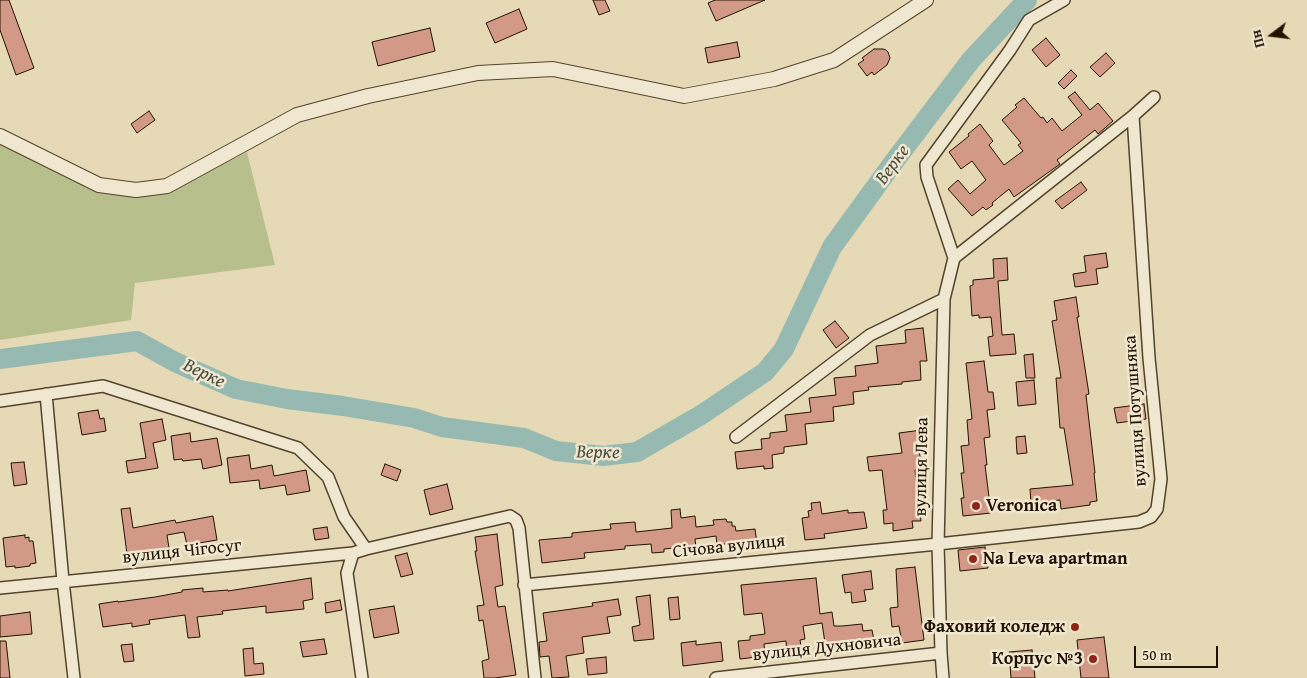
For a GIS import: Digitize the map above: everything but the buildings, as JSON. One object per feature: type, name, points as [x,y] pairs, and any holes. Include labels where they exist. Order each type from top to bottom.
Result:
[{"type":"street","points":[[0,136],[99,185],[136,190],[167,186],[297,115],[368,96],[478,73],[553,69],[684,96],[774,79],[834,60],[926,0]]},
{"type":"street","points":[[1064,0],[1030,20],[926,165],[927,177],[954,258],[1133,116],[1154,97]]},
{"type":"street","name":"вулиця Потушняка","points":[[938,544],[1139,522],[1151,517],[1157,509],[1161,479],[1149,358],[1133,116]]},
{"type":"street","name":"вулиця Лева","points":[[943,678],[938,544],[944,298],[954,258]]},
{"type":"street","points":[[736,437],[870,334],[944,298]]},
{"type":"street","points":[[0,401],[103,386],[298,448],[328,477],[344,517],[366,549]]},
{"type":"street","points":[[46,394],[63,582],[74,678]]},
{"type":"street","name":"вулиця Чігосуг","points":[[0,588],[353,553],[510,516],[516,520],[519,528],[524,584]]},
{"type":"street","name":"Січова вулиця","points":[[524,584],[938,544]]},
{"type":"street","points":[[353,553],[347,572],[362,678]]},
{"type":"street","points":[[524,584],[535,678]]},
{"type":"street","name":"вулиця Духновича","points":[[716,678],[941,653]]},
{"type":"green space","points":[[0,144],[94,191],[132,197],[171,192],[247,152],[275,265],[135,283],[131,320],[0,340]]},
{"type":"waterway","name":"Верке","points":[[0,359],[137,341],[175,362],[236,389],[287,399],[414,418],[442,427],[524,438],[556,451],[603,456],[637,452],[701,415],[765,372],[784,349],[832,247],[971,60],[1027,0]]},
{"type":"place","name":"Veronica","points":[[976,506]]},
{"type":"place","name":"Na Leva apartman","points":[[973,559]]},
{"type":"place","name":"Фаховий коледж","points":[[1075,627]]},
{"type":"place","name":"Корпус №3","points":[[1093,659]]}]
